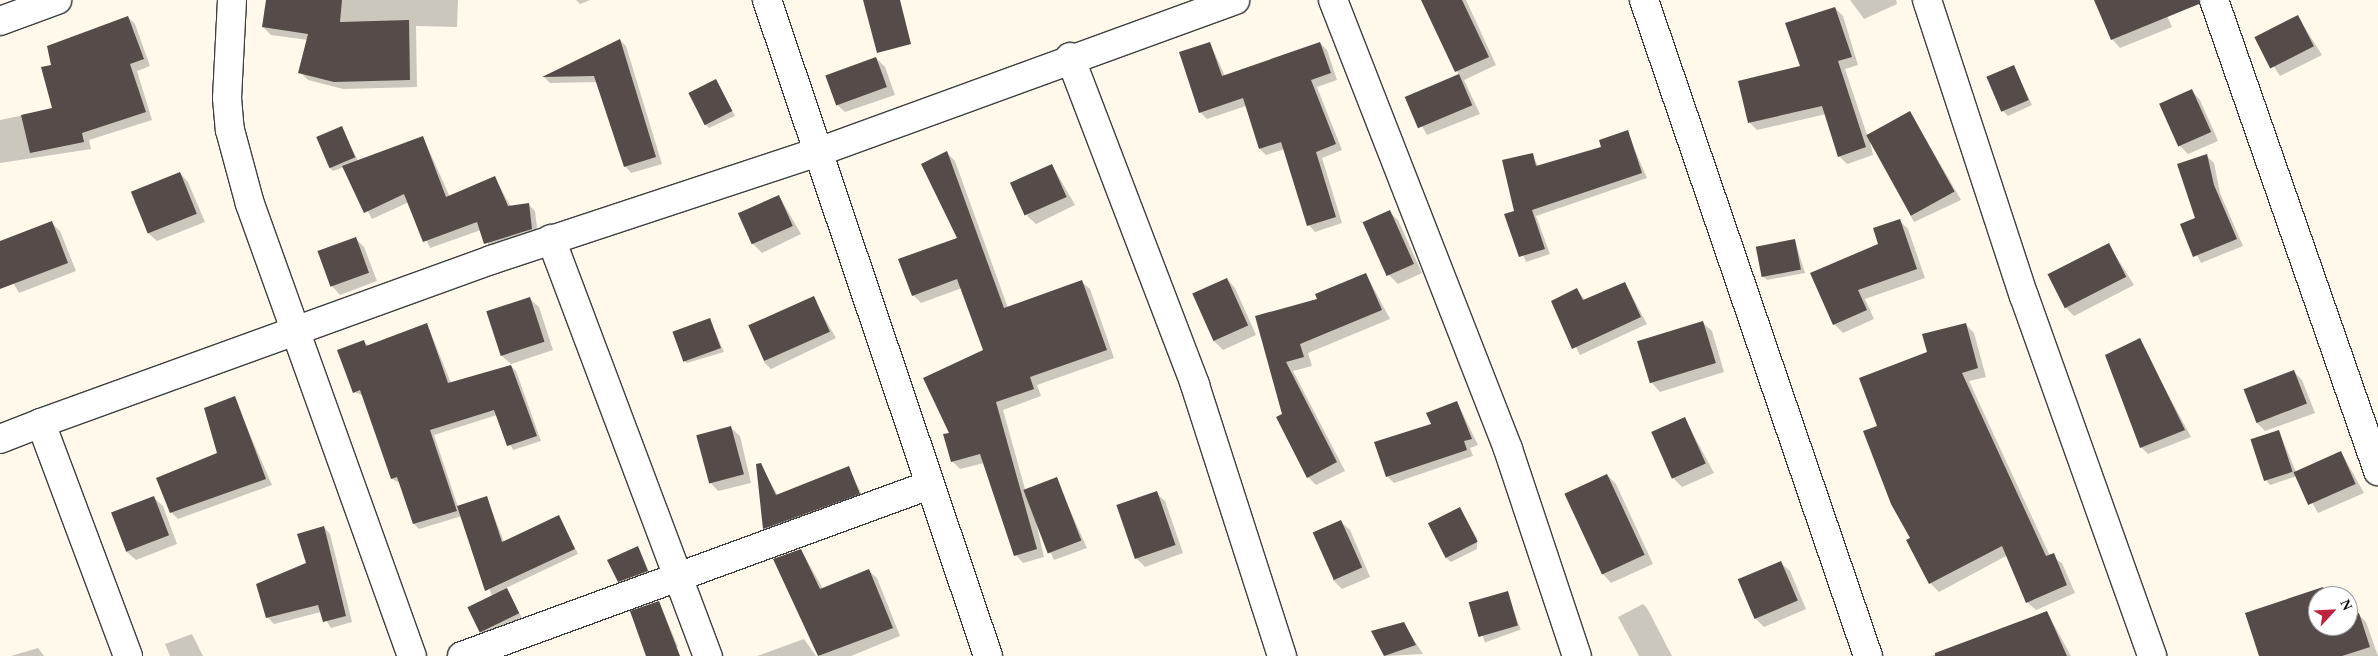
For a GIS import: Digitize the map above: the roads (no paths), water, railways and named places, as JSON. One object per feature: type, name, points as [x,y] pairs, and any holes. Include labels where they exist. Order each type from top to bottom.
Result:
[{"type":"street","points":[[0,21],[57,0]]},
{"type":"street","points":[[232,0],[227,62],[230,130],[250,204],[412,656]]},
{"type":"street","points":[[767,0],[928,486],[988,656]]},
{"type":"street","points":[[0,439],[296,329],[551,239],[818,152],[1070,57],[1235,0]]},
{"type":"street","points":[[1333,0],[1508,449],[1577,656]]},
{"type":"street","points":[[1644,0],[1868,656]]},
{"type":"street","points":[[1926,0],[2024,296],[2152,656]]},
{"type":"street","points":[[2214,0],[2378,471]]},
{"type":"street","points":[[1070,57],[1195,385],[1282,656]]},
{"type":"street","points":[[551,239],[708,656]]},
{"type":"street","points":[[41,423],[128,656]]},
{"type":"street","points":[[462,656],[928,486]]}]
